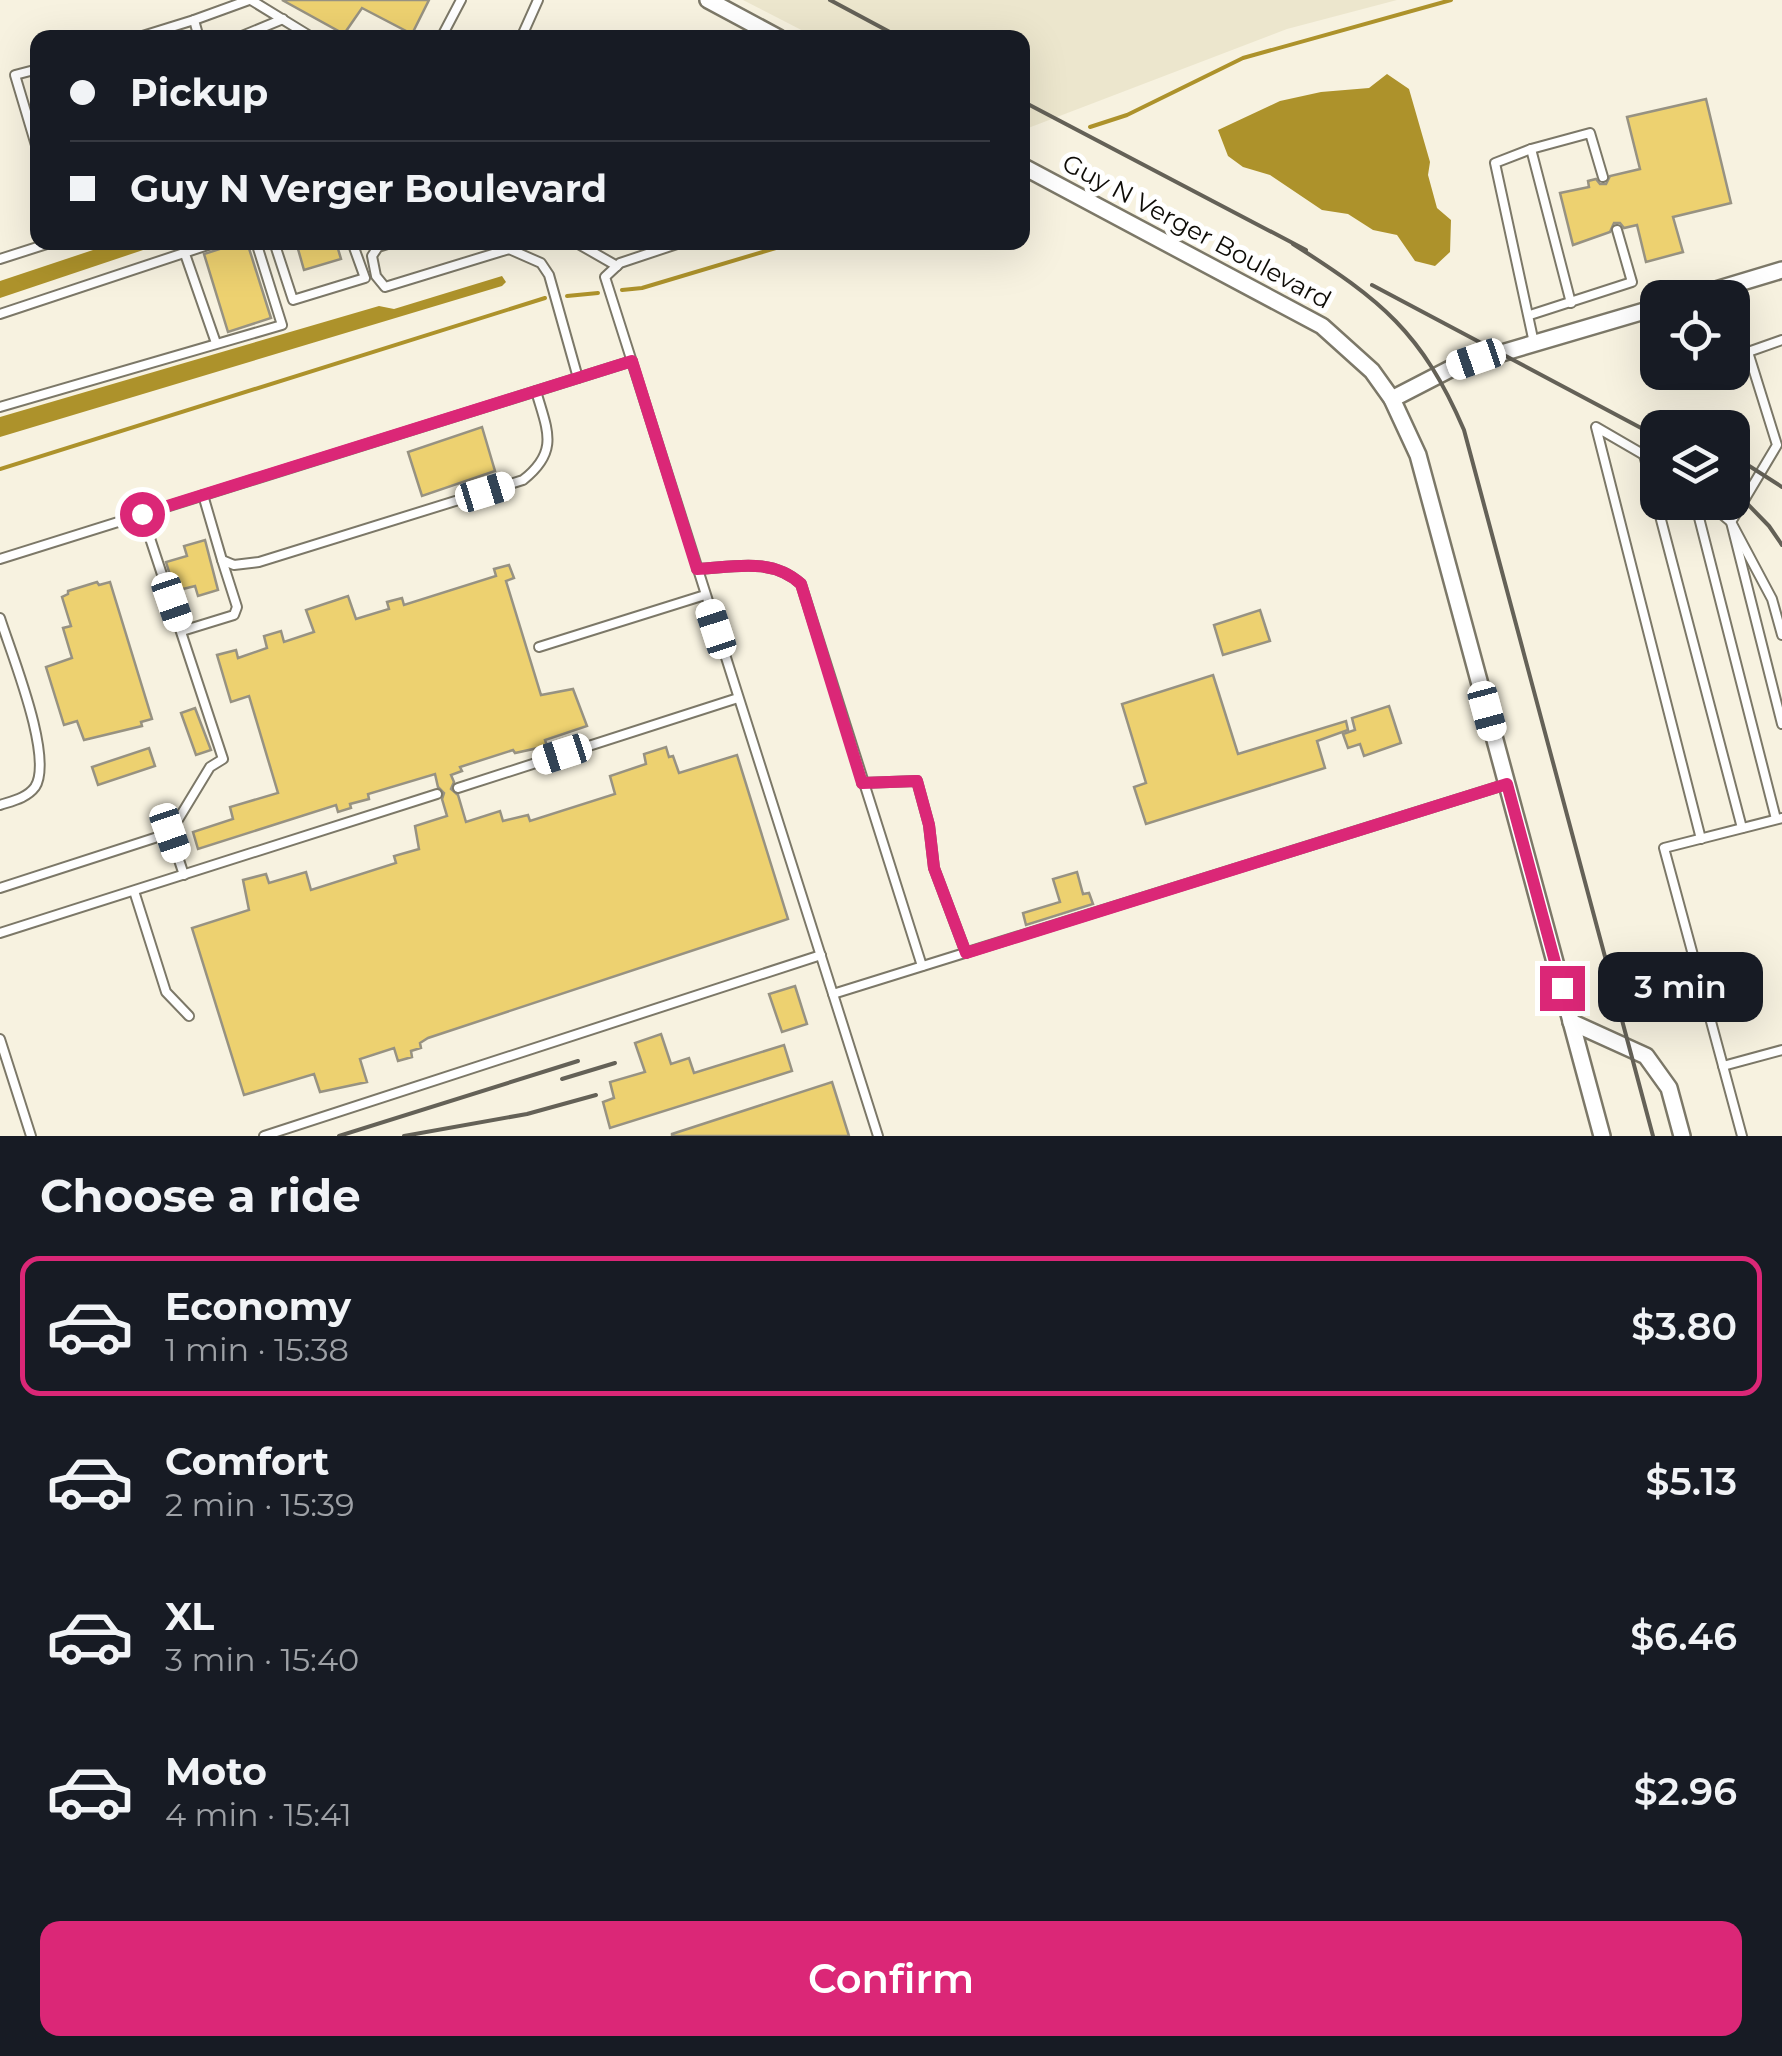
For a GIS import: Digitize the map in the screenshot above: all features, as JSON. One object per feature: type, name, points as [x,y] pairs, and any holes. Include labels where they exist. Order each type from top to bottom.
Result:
[{"type":"street","points":[[708,0],[764,30]]},
{"type":"street","name":"Guy N Verger Boulevard","points":[[1030,170],[1322,326],[1372,371],[1392,398],[1418,456],[1602,1136]]},
{"type":"street","points":[[1749,280],[1782,270]]},
{"type":"street","points":[[1392,398],[1454,367],[1640,312]]},
{"type":"street","points":[[1571,1022],[1646,1056],[1669,1088],[1682,1136]]},
{"type":"lane","points":[[162,30],[250,0],[296,30]]},
{"type":"lane","points":[[445,30],[461,0]]},
{"type":"lane","points":[[524,30],[538,0]]},
{"type":"lane","points":[[256,30],[283,19]]},
{"type":"lane","points":[[194,20],[197,30]]},
{"type":"lane","points":[[30,71],[15,76],[30,126]]},
{"type":"lane","points":[[1534,343],[1494,163],[1590,134],[1603,177]]},
{"type":"lane","points":[[1531,149],[1571,303]]},
{"type":"lane","points":[[1530,315],[1632,282],[1617,230]]},
{"type":"lane","points":[[0,260],[30,250]]},
{"type":"lane","points":[[0,314],[196,250]]},
{"type":"lane","points":[[0,408],[282,324],[259,250]]},
{"type":"lane","points":[[277,250],[293,300],[365,278],[355,250]]},
{"type":"lane","points":[[376,250],[372,256],[376,276],[386,286],[496,250]]},
{"type":"lane","points":[[516,250],[541,263],[549,276],[578,378]]},
{"type":"lane","points":[[589,250],[617,266]]},
{"type":"lane","points":[[661,250],[617,266],[605,277],[878,1136]]},
{"type":"lane","points":[[185,254],[216,343]]},
{"type":"lane","points":[[1782,340],[1748,352],[1777,445],[1731,522],[1782,724]]},
{"type":"lane","points":[[0,559],[632,361]]},
{"type":"lane","points":[[222,560],[234,565],[259,562],[523,480],[544,458],[550,442],[536,391]]},
{"type":"lane","points":[[1640,453],[1596,426],[1700,839]]},
{"type":"lane","points":[[182,631],[234,614],[237,607],[203,495]]},
{"type":"lane","points":[[0,888],[170,833],[210,766],[223,759],[142,514]]},
{"type":"lane","points":[[1661,520],[1742,828]]},
{"type":"lane","points":[[1700,520],[1779,819],[1664,848],[1742,1136]]},
{"type":"lane","points":[[1729,520],[1772,598],[1782,635]]},
{"type":"lane","points":[[697,569],[769,565],[789,573],[801,584],[922,966]]},
{"type":"lane","points":[[539,647],[705,595]]},
{"type":"lane","points":[[0,618],[38,738],[42,764],[36,786],[22,798],[0,805]]},
{"type":"lane","points":[[458,788],[738,698]]},
{"type":"lane","points":[[862,783],[917,781],[929,825],[934,868],[966,953]]},
{"type":"lane","points":[[834,994],[1507,784]]},
{"type":"lane","points":[[0,933],[437,794]]},
{"type":"lane","points":[[170,833],[184,875]]},
{"type":"lane","points":[[134,890],[166,992],[189,1016]]},
{"type":"lane","points":[[264,1136],[821,955]]},
{"type":"lane","points":[[0,1039],[31,1136]]},
{"type":"lane","points":[[1723,1066],[1782,1050]]},
{"type":"shaded area","points":[[743,0],[1397,0],[1287,29],[1030,127],[1030,30],[801,30]]},
{"type":"shaded area","points":[[1387,74],[1409,89],[1430,162],[1428,175],[1437,208],[1451,220],[1450,252],[1435,266],[1415,261],[1397,235],[1373,230],[1348,214],[1322,210],[1270,175],[1243,167],[1228,156],[1218,130],[1280,101],[1369,88]]},
{"type":"shaded area","points":[[93,250],[143,250],[0,298],[0,281]]},
{"type":"shaded area","points":[[502,276],[506,282],[502,286],[0,437],[0,417],[379,306],[394,309]]},
{"type":"building","points":[[282,0],[429,0],[414,30],[404,30],[362,8],[347,30],[337,30]]},
{"type":"building","points":[[1706,99],[1731,203],[1673,217],[1683,252],[1646,262],[1637,225],[1624,228],[1614,223],[1610,232],[1573,245],[1560,193],[1589,187],[1588,181],[1596,179],[1606,184],[1610,176],[1640,169],[1627,117]]},
{"type":"building","points":[[250,250],[271,318],[228,332],[204,254]]},
{"type":"building","points":[[298,250],[338,250],[341,259],[304,270]]},
{"type":"building","points":[[482,427],[495,471],[422,496],[408,452]]},
{"type":"building","points":[[205,540],[218,590],[198,596],[195,586],[175,591],[166,562],[187,556],[184,546]]},
{"type":"building","points":[[509,565],[514,578],[506,581],[541,695],[573,689],[587,726],[545,740],[547,746],[515,753],[513,750],[460,767],[462,771],[451,775],[451,789],[458,795],[466,822],[500,811],[503,821],[528,815],[530,821],[615,794],[610,776],[646,764],[644,754],[666,747],[679,773],[737,755],[788,919],[428,1038],[420,1043],[421,1048],[411,1051],[412,1057],[398,1061],[394,1048],[360,1059],[367,1082],[320,1092],[314,1074],[244,1095],[192,928],[249,910],[243,880],[266,874],[269,883],[306,872],[311,890],[396,863],[394,856],[419,849],[415,826],[447,816],[444,793],[435,774],[368,794],[369,799],[350,804],[351,808],[338,812],[336,805],[198,849],[193,832],[233,819],[230,807],[278,793],[249,696],[231,702],[217,655],[236,650],[238,658],[267,648],[264,636],[281,631],[284,642],[314,632],[306,610],[348,596],[356,619],[389,609],[387,602],[402,598],[404,605],[496,576],[494,569]]},
{"type":"building","points":[[110,582],[152,719],[141,722],[142,726],[84,740],[77,721],[64,725],[46,667],[72,658],[63,628],[71,626],[62,597],[68,591]]},
{"type":"building","points":[[1260,610],[1270,641],[1223,655],[1214,625]]},
{"type":"building","points":[[1213,675],[1238,754],[1346,721],[1348,730],[1317,741],[1325,768],[1146,824],[1134,787],[1146,783],[1122,704]]},
{"type":"building","points":[[1389,706],[1401,743],[1364,756],[1360,744],[1348,748],[1343,734],[1355,730],[1352,718]]},
{"type":"building","points":[[195,708],[211,750],[196,755],[181,713]]},
{"type":"building","points":[[149,748],[155,766],[98,785],[92,767]]},
{"type":"building","points":[[1077,872],[1083,894],[1089,893],[1093,904],[1026,925],[1023,913],[1060,902],[1053,879]]},
{"type":"building","points":[[795,986],[807,1024],[782,1032],[769,994]]},
{"type":"building","points":[[661,1034],[671,1064],[689,1058],[694,1073],[784,1045],[792,1071],[610,1128],[603,1102],[614,1098],[610,1082],[645,1072],[635,1043]]},
{"type":"building","points":[[832,1082],[849,1136],[672,1136],[672,1134]]},
{"type":"waterway","points":[[1090,127],[1127,115],[1243,58],[1451,0]]},
{"type":"waterway","points":[[622,290],[642,288],[769,250]]},
{"type":"waterway","points":[[567,296],[598,293]]},
{"type":"waterway","points":[[0,469],[545,298]]},
{"type":"railway","points":[[830,0],[886,30]]},
{"type":"railway","points":[[1030,105],[1306,250]]},
{"type":"railway","points":[[1293,244],[1351,283],[1396,321],[1432,367],[1464,430],[1653,1136]]},
{"type":"railway","points":[[1372,285],[1640,427]]},
{"type":"railway","points":[[1750,467],[1782,487]]},
{"type":"railway","points":[[1750,506],[1782,545]]},
{"type":"railway","points":[[339,1136],[578,1061]]},
{"type":"railway","points":[[562,1079],[615,1063]]},
{"type":"railway","points":[[404,1136],[527,1114],[596,1095]]},
{"type":"route","points":[[142,514],[632,361],[697,569],[769,565],[789,573],[801,584],[862,783],[917,781],[929,825],[934,868],[966,953],[1507,784],[1562,988]]}]
